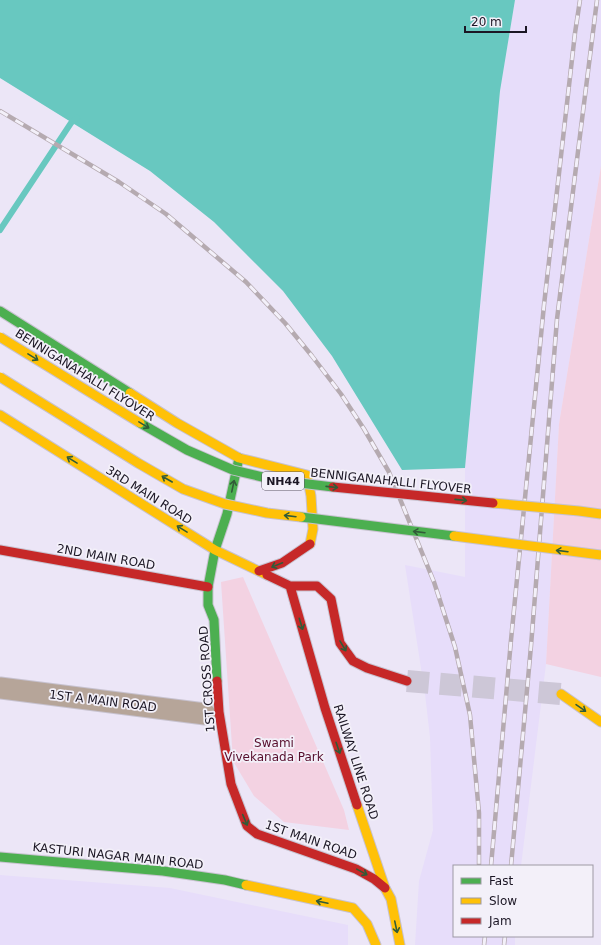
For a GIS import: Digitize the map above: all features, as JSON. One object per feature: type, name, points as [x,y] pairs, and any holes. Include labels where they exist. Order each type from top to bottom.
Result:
[{"type":"main road","points":[[0,311],[177,423],[240,458],[307,475],[312,496],[313,529],[310,545],[282,563],[259,572]]},
{"type":"main road","name":"BENNIGANAHALLI FLYOVER","points":[[0,337],[148,428],[187,450],[233,470],[275,480],[328,487],[601,514]]},
{"type":"main road","points":[[0,377],[138,463],[183,488],[225,504],[267,513],[601,555]]},
{"type":"main road","name":"3RD MAIN ROAD","points":[[0,415],[215,550],[290,586]]},
{"type":"main road","name":"1ST CROSS ROAD","points":[[231,784],[219,712],[214,620],[208,605],[208,587],[215,550],[227,514],[240,458]]},
{"type":"main road","name":"2ND MAIN ROAD","points":[[0,550],[208,587]]},
{"type":"main road","points":[[290,586],[317,586],[331,599],[340,643],[353,661],[367,668],[407,681]]},
{"type":"main road","name":"RAILWAY LINE ROAD","points":[[290,586],[325,708],[385,888],[391,899],[400,945]]},
{"type":"main road","points":[[561,694],[601,722]]},
{"type":"main road","name":"1ST MAIN ROAD","points":[[231,784],[247,826],[257,834],[356,868],[385,888]]},
{"type":"main road","name":"KASTURI NAGAR MAIN ROAD","points":[[0,857],[163,871],[225,880],[353,908],[367,924],[376,945]]},
{"type":"street","name":"1ST A MAIN ROAD","points":[[0,688],[205,714]]},
{"type":"shaded area","points":[[0,0],[515,0],[500,91],[465,468],[402,470],[332,356],[283,291],[214,222],[150,171],[0,78]]},
{"type":"shaded area","points":[[515,0],[601,0],[601,166],[559,424],[546,664],[521,865],[453,865],[453,937],[515,937],[515,945],[415,945],[419,881],[433,830],[430,737],[425,694],[405,565],[465,577],[465,468],[500,91]]},
{"type":"shaded area","points":[[0,875],[170,888],[348,925],[348,945],[0,945]]},
{"type":"green space","points":[[601,166],[601,677],[546,664],[559,424]]},
{"type":"green space","name":"Swami Vivekanada Park","points":[[243,577],[344,810],[349,830],[284,822],[254,796],[233,761],[221,582]]},
{"type":"waterway","points":[[0,230],[71,123],[77,118]]},
{"type":"tunnel","points":[[407,681],[561,694]]},
{"type":"railway","points":[[491,865],[511,640],[544,305],[580,0]]},
{"type":"railway","points":[[511,865],[531,646],[557,319],[597,0]]},
{"type":"railway","points":[[0,111],[119,182],[166,214],[246,282],[285,323],[312,356],[341,394],[364,429],[389,472],[434,582],[455,647],[470,715],[479,813],[479,865]]},
{"type":"railway","points":[[484,945],[485,937]]},
{"type":"railway","points":[[504,945],[505,937]]},
{"type":"traffic: fast","points":[[0,311],[130,393]]},
{"type":"traffic: fast","points":[[140,423],[187,450],[233,470],[275,480],[333,487]]},
{"type":"traffic: fast","points":[[217,681],[214,620],[208,605],[208,587],[215,550],[227,514],[239,458]]},
{"type":"traffic: fast","points":[[301,517],[454,536]]},
{"type":"traffic: fast","points":[[0,857],[163,871],[225,880],[246,885]]},
{"type":"traffic: slow","points":[[0,337],[140,423]]},
{"type":"traffic: slow","points":[[0,377],[138,463],[183,489],[225,504],[267,513],[301,517]]},
{"type":"traffic: slow","points":[[130,393],[177,423],[239,458],[307,475],[311,496],[313,529],[310,544]]},
{"type":"traffic: slow","points":[[0,415],[215,550],[267,575]]},
{"type":"traffic: slow","points":[[493,503],[601,514]]},
{"type":"traffic: slow","points":[[454,536],[601,555]]},
{"type":"traffic: slow","points":[[561,694],[601,722]]},
{"type":"traffic: slow","points":[[357,805],[385,888],[391,899],[400,945]]},
{"type":"traffic: slow","points":[[246,885],[353,908],[367,924],[376,945]]},
{"type":"traffic: jam","points":[[333,487],[493,503]]},
{"type":"traffic: jam","points":[[259,571],[282,563],[310,544]]},
{"type":"traffic: jam","points":[[0,550],[208,587]]},
{"type":"traffic: jam","points":[[267,575],[290,586],[317,586],[331,599],[340,643],[353,661],[367,668],[407,681]]},
{"type":"traffic: jam","points":[[290,586],[325,708],[357,805]]},
{"type":"traffic: jam","points":[[217,681],[219,712],[231,784],[247,826],[257,834],[356,869],[374,879],[385,888]]}]
